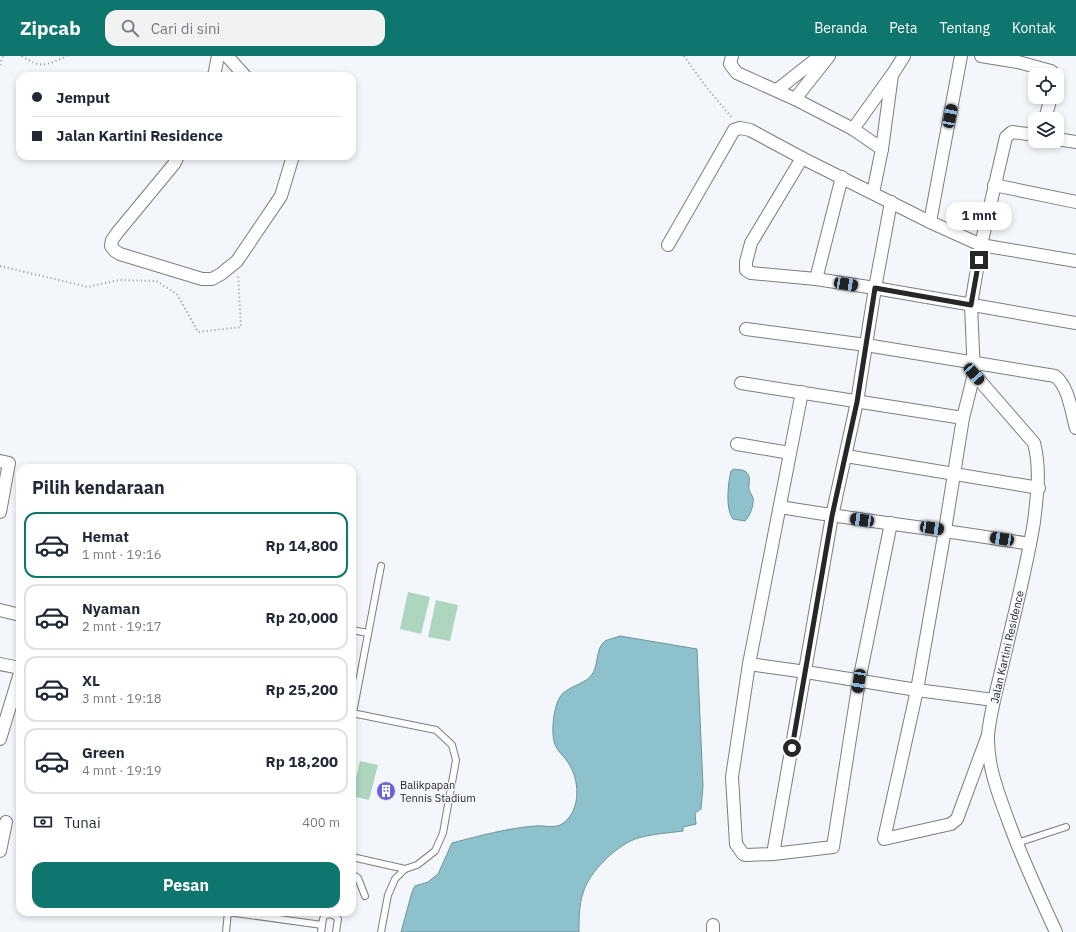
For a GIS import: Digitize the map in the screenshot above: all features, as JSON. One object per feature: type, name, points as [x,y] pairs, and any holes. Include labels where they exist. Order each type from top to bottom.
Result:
[{"type":"street","points":[[215,72],[218,56]]},
{"type":"street","points":[[227,56],[241,72]]},
{"type":"street","points":[[732,56],[730,64],[737,73],[778,90],[853,129],[882,149]]},
{"type":"street","points":[[778,90],[820,56]]},
{"type":"street","points":[[795,99],[829,56]]},
{"type":"street","points":[[853,129],[904,56]]},
{"type":"street","points":[[930,222],[961,56]]},
{"type":"street","points":[[981,56],[1019,59],[1043,68]]},
{"type":"street","points":[[873,193],[882,149],[892,75]]},
{"type":"street","points":[[668,246],[734,130],[740,128],[750,130],[802,158],[981,246],[1076,261]]},
{"type":"street","points":[[988,735],[957,819],[951,824],[884,839],[917,690],[946,530],[963,418],[973,368],[971,305],[981,246],[1006,137],[1012,132],[1028,134]]},
{"type":"street","points":[[1064,140],[1076,142]]},
{"type":"street","points":[[802,158],[751,244],[746,262],[746,270],[751,273],[816,279],[875,288],[1076,323]]},
{"type":"street","points":[[176,160],[117,233],[112,240],[112,246],[115,251],[120,254],[202,279],[212,279],[221,274],[237,261],[281,196],[292,160]]},
{"type":"street","points":[[816,279],[842,177]]},
{"type":"street","points":[[994,185],[1076,202]]},
{"type":"street","points":[[773,854],[806,672],[832,516],[857,402],[875,288],[891,202]]},
{"type":"street","points":[[746,329],[866,345],[973,368],[1055,376],[1061,381],[1064,387],[1076,428]]},
{"type":"street","name":"Jalan Kartini Residence","points":[[973,368],[1034,443],[1037,455],[1038,488],[1030,544],[994,700],[988,735],[990,765],[1016,843],[1034,886],[1056,932]]},
{"type":"street","points":[[741,383],[963,418]]},
{"type":"street","points":[[802,392],[749,664],[732,777],[736,844],[743,854],[773,854],[833,847],[859,681],[892,523]]},
{"type":"street","points":[[737,444],[790,453]]},
{"type":"street","points":[[846,456],[1038,488]]},
{"type":"street","points":[[0,461],[9,463],[0,512]]},
{"type":"street","points":[[780,507],[832,516],[946,530],[1030,544]]},
{"type":"street","points":[[0,610],[16,613]]},
{"type":"street","points":[[0,664],[16,667]]},
{"type":"street","points":[[749,664],[917,690],[994,700]]},
{"type":"street","points":[[0,739],[16,686]]},
{"type":"street","points":[[0,851],[6,822]]},
{"type":"lane","points":[[356,693],[381,566]]},
{"type":"lane","points":[[356,631],[368,633]]},
{"type":"lane","points":[[356,714],[436,730],[452,744],[456,760],[443,833],[435,851],[417,865],[405,869],[395,879],[390,888],[381,932]]},
{"type":"lane","points":[[1016,843],[1066,827]]},
{"type":"lane","points":[[356,858],[405,869]]},
{"type":"lane","points":[[356,877],[358,878],[364,896]]},
{"type":"lane","points":[[226,932],[228,916]]},
{"type":"lane","points":[[257,916],[322,925]]},
{"type":"lane","points":[[321,932],[325,916]]},
{"type":"lane","points":[[336,916],[338,919],[336,932]]},
{"type":"path","points":[[0,65],[3,56]]},
{"type":"path","points":[[22,56],[32,63],[48,65],[67,56]]},
{"type":"path","points":[[684,56],[707,88],[740,128]]},
{"type":"path","points":[[0,266],[88,287],[119,280],[156,281],[177,294],[198,332],[241,327],[237,261]]},
{"type":"green space","points":[[408,592],[430,597],[421,634],[400,629]]},
{"type":"green space","points":[[436,600],[458,605],[450,641],[428,637]]},
{"type":"green space","points":[[360,761],[378,765],[369,800],[356,797],[356,778]]},
{"type":"water","points":[[734,469],[745,471],[749,476],[749,490],[753,498],[753,504],[750,514],[745,521],[733,519],[730,515],[728,503],[729,482],[731,471]]},
{"type":"water","points":[[620,636],[697,649],[703,786],[701,809],[695,813],[696,824],[683,827],[683,831],[635,839],[611,854],[597,869],[586,885],[581,902],[579,932],[401,932],[415,886],[428,882],[438,874],[452,843],[514,829],[535,826],[552,827],[562,824],[568,818],[576,803],[577,794],[575,776],[554,741],[553,725],[556,706],[560,697],[566,691],[590,677],[595,668],[599,649],[605,641]]},
{"type":"place","name":"Balikpapan Tennis Stadium","points":[[386,791]]},
{"type":"route","points":[[792,748],[832,516],[857,402],[875,288],[971,305],[979,260]]}]
